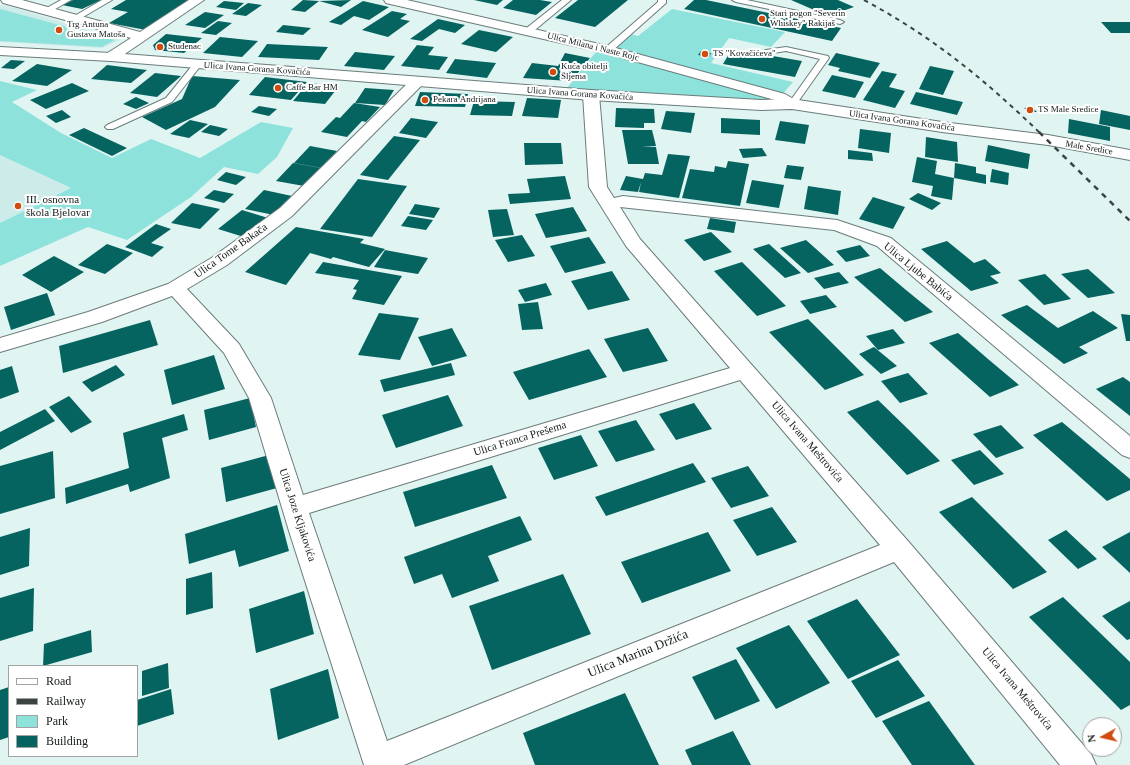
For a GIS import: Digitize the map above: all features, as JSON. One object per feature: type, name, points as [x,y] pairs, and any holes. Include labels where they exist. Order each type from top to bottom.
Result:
[{"type":"street","points":[[0,51],[111,57],[198,0]]},
{"type":"street","name":"Ulica Milana i Naste Rojc","points":[[390,0],[608,50],[780,97],[792,104]]},
{"type":"street","points":[[13,1],[141,36]]},
{"type":"street","name":"Ulica Ivana Gorana Kovačića","points":[[111,57],[591,95],[762,105],[792,104],[942,127],[1048,140]]},
{"type":"street","name":"Ulica Tome Bakača","points":[[0,345],[94,317],[176,288],[220,261],[286,212],[417,82]]},
{"type":"street","name":"Ulica Ivana Meštrovića","points":[[591,95],[598,187],[634,242],[899,549],[1080,765]]},
{"type":"street","name":"Male Sredice","points":[[1048,140],[1130,155]]},
{"type":"street","name":"Ulica Ljube Babića","points":[[608,204],[623,201],[836,225],[884,242],[1130,448]]},
{"type":"street","name":"Ulica Joze Kljakovića","points":[[176,288],[232,349],[260,398],[379,762]]},
{"type":"street","name":"Ulica Franca Prešema","points":[[295,507],[745,371]]},
{"type":"street","name":"Ulica Marina Držića","points":[[379,762],[899,549]]},
{"type":"lane","points":[[47,10],[67,0]]},
{"type":"lane","points":[[75,18],[108,0]]},
{"type":"lane","points":[[527,32],[567,0]]},
{"type":"lane","points":[[608,50],[662,3],[662,0]]},
{"type":"lane","points":[[736,0],[840,22]]},
{"type":"lane","points":[[766,52],[786,49],[825,58],[792,104]]},
{"type":"lane","points":[[110,127],[169,100],[198,64]]},
{"type":"shaded area","points":[[0,5],[15,8],[120,40],[102,48],[0,42]]},
{"type":"shaded area","name":"III. osnovna škola Bjelovar","points":[[0,155],[71,188],[0,223]]},
{"type":"green space","points":[[0,9],[115,40],[102,47],[0,41]]},
{"type":"green space","points":[[672,9],[785,32],[771,47],[729,38],[711,63],[793,82],[780,97],[772,99],[770,103],[563,93],[599,48],[608,50],[627,33],[638,36]]},
{"type":"green space","points":[[0,81],[37,90],[12,102],[61,133],[112,158],[151,139],[200,158],[261,122],[293,128],[277,157],[258,174],[224,167],[191,197],[127,240],[88,227],[0,266],[0,223],[71,188],[0,155]]},
{"type":"building","points":[[73,0],[101,0],[82,9],[62,5]]},
{"type":"building","points":[[126,0],[192,0],[146,30],[109,23],[128,12],[111,9]]},
{"type":"building","points":[[303,0],[319,1],[305,12],[291,10]]},
{"type":"building","points":[[351,0],[341,7],[319,1]]},
{"type":"building","points":[[474,0],[503,0],[497,5]]},
{"type":"building","points":[[513,0],[540,0],[552,2],[536,15],[503,8]]},
{"type":"building","points":[[578,0],[628,0],[595,27],[555,18]]},
{"type":"building","name":"Stari pogon \"Severin Whiskey\" Rakijaš","points":[[694,0],[706,0],[841,28],[832,41],[684,9]]},
{"type":"building","points":[[791,0],[838,0],[854,7],[828,16]]},
{"type":"building","points":[[224,1],[244,3],[236,10],[216,7]]},
{"type":"building","points":[[363,1],[389,7],[369,20],[354,16],[341,25],[329,22]]},
{"type":"building","points":[[248,3],[262,5],[246,16],[232,14]]},
{"type":"building","points":[[392,11],[407,14],[400,19],[410,21],[388,37],[362,30]]},
{"type":"building","points":[[205,12],[224,15],[205,28],[185,25]]},
{"type":"building","points":[[438,19],[465,25],[455,33],[439,29],[422,41],[410,39]]},
{"type":"building","points":[[218,21],[232,23],[216,35],[201,33]]},
{"type":"building","points":[[1101,22],[1130,22],[1130,33],[1111,33]]},
{"type":"building","points":[[283,25],[311,28],[303,35],[276,32]]},
{"type":"building","points":[[479,30],[513,37],[496,52],[461,44]]},
{"type":"building","points":[[166,34],[202,38],[184,53],[155,50],[153,45]]},
{"type":"building","points":[[220,37],[258,41],[242,57],[203,53]]},
{"type":"building","points":[[267,44],[328,47],[319,60],[258,57]]},
{"type":"building","points":[[417,45],[434,47],[428,55],[448,57],[439,70],[401,66]]},
{"type":"building","points":[[732,49],[802,61],[795,77],[723,64]]},
{"type":"building","name":"TS \"Kovačićeva\"","points":[[701,51],[711,53],[709,57],[698,55]]},
{"type":"building","points":[[355,52],[395,56],[384,70],[344,66]]},
{"type":"building","name":"Kuća obitelji Šljema","points":[[565,53],[590,58],[573,79],[569,81],[523,78],[532,63],[558,66]]},
{"type":"building","points":[[836,53],[880,63],[870,78],[838,71],[840,68],[828,65]]},
{"type":"building","points":[[455,59],[496,63],[487,78],[446,73]]},
{"type":"building","points":[[11,60],[25,61],[14,69],[1,68]]},
{"type":"building","points":[[37,64],[72,70],[47,86],[12,81]]},
{"type":"building","points":[[107,65],[147,70],[131,83],[91,79]]},
{"type":"building","points":[[930,66],[954,71],[943,95],[919,89]]},
{"type":"building","points":[[882,71],[897,74],[889,87],[905,91],[895,108],[863,100]]},
{"type":"building","points":[[155,73],[181,76],[157,97],[130,93]]},
{"type":"building","points":[[832,75],[864,82],[855,98],[822,91]]},
{"type":"building","points":[[192,76],[240,80],[215,107],[166,130],[142,117],[182,99]]},
{"type":"building","name":"Caffe Bar HM","points":[[265,77],[307,82],[291,100],[249,95]]},
{"type":"building","points":[[72,83],[89,91],[46,109],[30,100]]},
{"type":"building","points":[[308,83],[339,86],[325,104],[293,101]]},
{"type":"building","points":[[365,88],[394,90],[385,105],[355,103]]},
{"type":"building","points":[[420,92],[468,94],[465,107],[415,106]]},
{"type":"building","points":[[916,92],[963,102],[957,115],[910,104]]},
{"type":"building","points":[[136,97],[149,103],[136,109],[123,104]]},
{"type":"building","points":[[527,98],[561,100],[558,118],[522,116]]},
{"type":"building","points":[[474,101],[515,102],[512,116],[470,115]]},
{"type":"building","points":[[354,103],[380,107],[366,122],[362,121],[347,137],[321,132],[336,117],[340,118]]},
{"type":"building","points":[[259,106],[277,109],[269,116],[251,112]]},
{"type":"building","name":"TS Male Sredice","points":[[1032,107],[1037,112],[1029,112],[1024,108]]},
{"type":"building","points":[[616,108],[654,109],[655,123],[644,123],[644,128],[615,127]]},
{"type":"building","points":[[62,110],[71,117],[56,123],[46,116]]},
{"type":"building","points":[[1101,110],[1130,116],[1130,130],[1099,124]]},
{"type":"building","points":[[666,111],[695,113],[691,133],[661,129]]},
{"type":"building","points":[[411,118],[438,122],[426,138],[399,133]]},
{"type":"building","points":[[721,118],[760,120],[760,135],[721,133]]},
{"type":"building","points":[[1069,119],[1110,127],[1110,141],[1068,133]]},
{"type":"building","points":[[190,120],[208,124],[189,138],[170,134]]},
{"type":"building","points":[[780,121],[809,125],[805,144],[775,140]]},
{"type":"building","points":[[210,125],[228,129],[219,136],[201,132]]},
{"type":"building","points":[[84,128],[127,148],[112,156],[69,135]]},
{"type":"building","points":[[860,129],[891,133],[889,153],[858,148]]},
{"type":"building","points":[[622,130],[652,130],[656,146],[642,147],[656,147],[659,164],[628,164]]},
{"type":"building","points":[[394,136],[420,140],[388,180],[360,175]]},
{"type":"building","points":[[926,137],[957,142],[958,162],[925,157]]},
{"type":"building","points":[[524,143],[561,143],[563,164],[525,165]]},
{"type":"building","points":[[988,145],[1030,154],[1028,169],[985,161]]},
{"type":"building","points":[[310,146],[337,151],[322,168],[294,163]]},
{"type":"building","points":[[762,148],[767,156],[743,158],[739,149]]},
{"type":"building","points":[[848,150],[872,153],[873,161],[848,159]]},
{"type":"building","points":[[668,154],[690,156],[679,198],[639,192],[641,182],[638,192],[620,190],[626,176],[643,179],[645,173],[662,175]]},
{"type":"building","points":[[917,157],[937,161],[935,174],[954,178],[952,200],[931,196],[933,186],[912,182]]},
{"type":"building","points":[[728,161],[749,164],[740,206],[682,198],[690,169],[714,172],[715,166],[726,168]]},
{"type":"building","points":[[293,163],[321,168],[304,186],[276,181]]},
{"type":"building","points":[[955,163],[976,167],[976,173],[986,175],[986,184],[954,178]]},
{"type":"building","points":[[787,165],[804,167],[801,180],[784,178]]},
{"type":"building","points":[[992,169],[1009,173],[1008,185],[990,182]]},
{"type":"building","points":[[226,172],[246,177],[236,185],[217,180]]},
{"type":"building","points":[[565,176],[571,199],[510,204],[508,194],[530,193],[527,179]]},
{"type":"building","points":[[358,179],[407,186],[372,237],[320,229]]},
{"type":"building","points":[[752,180],[784,185],[779,208],[746,203]]},
{"type":"building","points":[[808,186],[841,191],[838,215],[804,209]]},
{"type":"building","points":[[214,190],[234,194],[224,203],[204,198]]},
{"type":"building","points":[[264,190],[292,196],[274,215],[245,209]]},
{"type":"building","points":[[918,193],[941,203],[932,210],[909,199]]},
{"type":"building","points":[[873,197],[905,207],[893,229],[859,219]]},
{"type":"building","points":[[192,203],[220,209],[200,229],[171,223]]},
{"type":"building","points":[[415,204],[440,208],[434,218],[409,214]]},
{"type":"building","points":[[573,207],[587,231],[546,238],[535,214]]},
{"type":"building","points":[[507,209],[514,235],[493,237],[488,210]]},
{"type":"building","points":[[242,210],[268,218],[244,237],[218,229]]},
{"type":"building","points":[[408,216],[433,220],[426,230],[401,226]]},
{"type":"building","points":[[710,218],[736,222],[734,233],[707,229]]},
{"type":"building","points":[[156,224],[171,229],[151,243],[164,247],[152,257],[125,247]]},
{"type":"building","points":[[296,227],[364,239],[360,243],[385,249],[369,267],[333,257],[331,259],[310,253],[286,285],[245,272]]},
{"type":"building","points":[[711,232],[732,252],[704,261],[684,240]]},
{"type":"building","points":[[522,235],[535,256],[508,262],[495,240]]},
{"type":"building","points":[[589,237],[606,263],[565,273],[550,246]]},
{"type":"building","points":[[806,240],[834,265],[808,273],[780,248]]},
{"type":"building","points":[[947,241],[974,263],[985,259],[1001,273],[990,276],[999,283],[971,291],[921,249]]},
{"type":"building","points":[[107,244],[133,253],[105,274],[78,265]]},
{"type":"building","points":[[769,244],[801,273],[785,278],[753,249]]},
{"type":"building","points":[[860,245],[870,256],[846,262],[836,251]]},
{"type":"building","points":[[385,250],[428,258],[418,274],[374,267]]},
{"type":"building","points":[[54,256],[84,272],[51,292],[22,275]]},
{"type":"building","points":[[323,262],[402,276],[384,305],[352,299],[357,290],[353,289],[359,280],[315,273]]},
{"type":"building","points":[[742,262],[786,306],[757,316],[714,271]]},
{"type":"building","points":[[880,268],[933,312],[905,322],[854,277]]},
{"type":"building","points":[[1088,269],[1115,293],[1088,298],[1061,274]]},
{"type":"building","points":[[612,271],[630,300],[588,310],[571,281]]},
{"type":"building","points":[[839,272],[849,283],[824,289],[814,278]]},
{"type":"building","points":[[1045,274],[1071,299],[1044,305],[1018,280]]},
{"type":"building","points":[[546,283],[552,295],[525,302],[518,290]]},
{"type":"building","points":[[47,293],[55,315],[11,330],[4,307]]},
{"type":"building","points":[[826,295],[837,307],[810,314],[800,301]]},
{"type":"building","points":[[538,302],[543,329],[522,330],[518,304]]},
{"type":"building","points":[[1027,305],[1058,328],[1093,311],[1118,328],[1079,347],[1088,353],[1064,364],[1001,315]]},
{"type":"building","points":[[379,313],[419,318],[400,360],[358,355]]},
{"type":"building","points":[[1121,314],[1130,315],[1130,341],[1126,341]]},
{"type":"building","points":[[808,319],[864,375],[825,390],[769,332]]},
{"type":"building","points":[[150,320],[158,345],[63,373],[59,346]]},
{"type":"building","points":[[452,328],[467,356],[432,366],[418,337]]},
{"type":"building","points":[[648,328],[668,361],[623,372],[604,339]]},
{"type":"building","points":[[893,329],[905,343],[878,350],[866,336]]},
{"type":"building","points":[[958,333],[1019,385],[990,397],[929,343]]},
{"type":"building","points":[[874,347],[897,366],[881,374],[859,354]]},
{"type":"building","points":[[589,349],[607,377],[529,400],[513,372]]},
{"type":"building","points":[[214,355],[225,389],[172,405],[164,370]]},
{"type":"building","points":[[451,363],[455,375],[384,392],[380,380]]},
{"type":"building","points":[[116,365],[125,375],[92,392],[82,382]]},
{"type":"building","points":[[12,366],[19,392],[0,399],[0,370]]},
{"type":"building","points":[[908,373],[928,394],[900,403],[881,381]]},
{"type":"building","points":[[1123,377],[1130,382],[1130,416],[1096,389]]},
{"type":"building","points":[[448,395],[463,426],[396,448],[382,415]]},
{"type":"building","points":[[69,396],[92,422],[71,433],[49,407]]},
{"type":"building","points":[[250,398],[256,427],[209,440],[204,410]]},
{"type":"building","points":[[878,400],[940,461],[907,475],[847,412]]},
{"type":"building","points":[[694,403],[712,429],[676,440],[659,414]]},
{"type":"building","points":[[45,409],[55,421],[0,450],[0,432]]},
{"type":"building","points":[[184,414],[188,430],[162,438],[170,478],[130,492],[128,484],[66,504],[65,488],[129,468],[123,433]]},
{"type":"building","points":[[636,420],[655,450],[616,462],[598,431]]},
{"type":"building","points":[[1062,422],[1130,479],[1130,490],[1107,501],[1033,435]]},
{"type":"building","points":[[1001,425],[1024,448],[996,458],[973,434]]},
{"type":"building","points":[[581,435],[598,466],[554,480],[538,448]]},
{"type":"building","points":[[980,450],[1004,474],[974,485],[951,460]]},
{"type":"building","points":[[53,451],[55,498],[0,514],[0,466]]},
{"type":"building","points":[[269,455],[277,488],[226,502],[221,468]]},
{"type":"building","points":[[693,463],[706,482],[606,516],[595,497]]},
{"type":"building","points":[[492,465],[507,498],[415,527],[403,492]]},
{"type":"building","points":[[748,466],[769,496],[731,508],[711,478]]},
{"type":"building","points":[[972,497],[1047,572],[1013,589],[939,512]]},
{"type":"building","points":[[277,505],[289,551],[239,567],[235,550],[189,564],[185,534]]},
{"type":"building","points":[[772,507],[797,542],[757,556],[733,520]]},
{"type":"building","points":[[520,516],[532,540],[488,556],[499,581],[452,598],[442,574],[414,584],[404,557]]},
{"type":"building","points":[[30,528],[29,566],[0,575],[0,537]]},
{"type":"building","points":[[1066,530],[1097,559],[1078,569],[1048,540]]},
{"type":"building","points":[[708,532],[731,571],[642,603],[621,562]]},
{"type":"building","points":[[1130,532],[1130,573],[1102,547]]},
{"type":"building","points":[[212,572],[213,608],[186,615],[186,579]]},
{"type":"building","points":[[563,574],[591,634],[492,670],[469,606]]},
{"type":"building","points":[[34,588],[33,631],[0,641],[0,598]]},
{"type":"building","points":[[304,591],[314,634],[256,653],[249,609]]},
{"type":"building","points":[[1063,597],[1130,662],[1130,705],[1121,710],[1029,617]]},
{"type":"building","points":[[857,599],[900,655],[848,679],[807,621]]},
{"type":"building","points":[[1130,601],[1130,639],[1127,640],[1102,616]]},
{"type":"building","points":[[789,625],[830,683],[776,709],[736,648]]},
{"type":"building","points":[[91,630],[92,652],[43,665],[44,644]]},
{"type":"building","points":[[736,659],[760,701],[715,720],[692,677]]},
{"type":"building","points":[[898,660],[925,696],[876,718],[851,681]]},
{"type":"building","points":[[168,663],[169,688],[142,696],[142,671]]},
{"type":"building","points":[[328,669],[339,718],[278,740],[270,689]]},
{"type":"building","points":[[8,687],[8,737],[0,740],[0,690]]},
{"type":"building","points":[[171,689],[174,714],[138,726],[138,700]]},
{"type":"building","points":[[625,693],[659,765],[535,765],[523,733]]},
{"type":"building","points":[[929,701],[975,765],[912,765],[882,721]]},
{"type":"building","points":[[733,731],[751,765],[692,765],[685,750]]},
{"type":"railway","points":[[864,0],[913,29],[957,60],[999,95],[1040,133]]},
{"type":"railway","points":[[1039,132],[1130,221]]},
{"type":"place","name":"Stari pogon \"Severin Whiskey\" Rakijaš","points":[[762,19]]},
{"type":"place","name":"Trg Antuna Gustava Matoša","points":[[59,30]]},
{"type":"place","name":"Studenac","points":[[160,47]]},
{"type":"place","name":"TS \"Kovačićeva\"","points":[[705,54]]},
{"type":"place","name":"Kuća obitelji Šljema","points":[[553,72]]},
{"type":"place","name":"Caffe Bar HM","points":[[278,88]]},
{"type":"place","name":"Pekara Andrijana","points":[[425,100]]},
{"type":"place","name":"TS Male Sredice","points":[[1030,110]]},
{"type":"place","name":"III. osnovna škola Bjelovar","points":[[18,206]]}]
